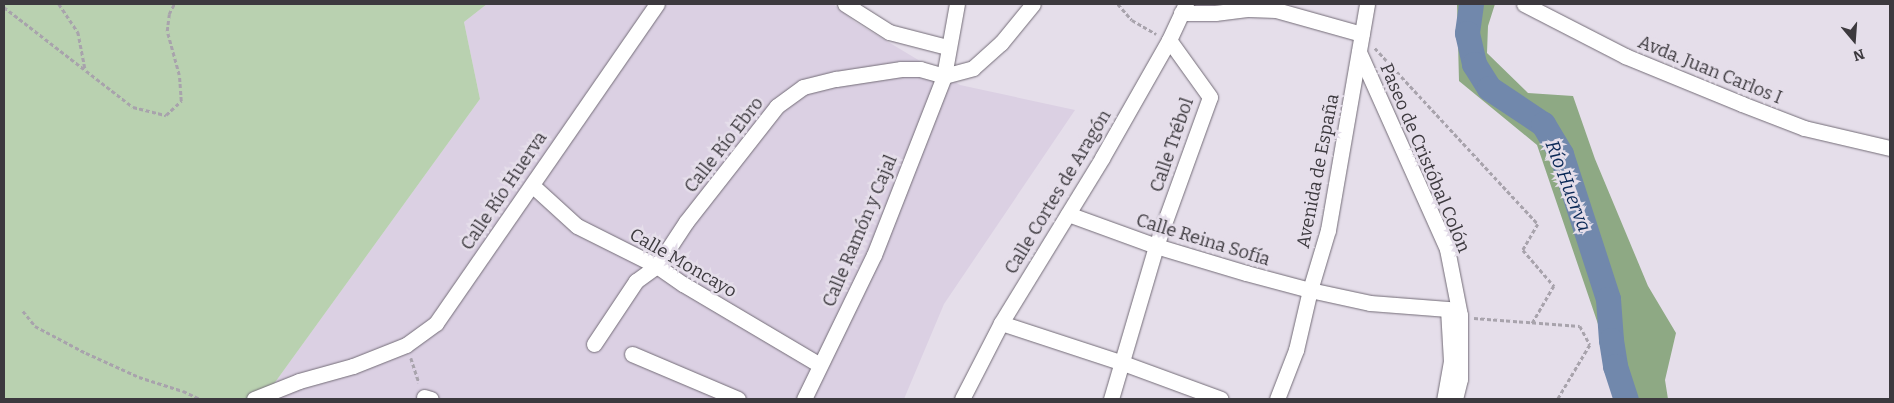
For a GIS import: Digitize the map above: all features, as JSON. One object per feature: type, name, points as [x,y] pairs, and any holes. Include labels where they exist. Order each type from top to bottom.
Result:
[{"type":"street","name":"Calle Río Huerva","points":[[254,399],[299,381],[353,366],[406,346],[436,323],[533,186],[550,155],[657,4]]},
{"type":"street","points":[[846,4],[889,32],[947,47]]},
{"type":"street","name":"Calle Ramón y Cajal","points":[[804,399],[874,255],[944,76],[947,47],[957,4]]},
{"type":"street","points":[[944,76],[974,68],[1001,43],[1033,4]]},
{"type":"street","name":"Avenida de España","points":[[1277,399],[1296,350],[1310,290],[1328,230],[1367,4]]},
{"type":"street","name":"Avda. Juan Carlos I","points":[[1524,4],[1624,56],[1742,104],[1804,128],[1890,148]]},
{"type":"street","points":[[1183,8],[1215,13],[1249,9],[1276,10],[1362,34]]},
{"type":"street","name":"Calle Cortes de Aragón","points":[[962,399],[1002,323],[1169,40],[1183,8]]},
{"type":"street","name":"Calle Trébol","points":[[1156,246],[1210,97],[1169,40]]},
{"type":"street","name":"Paseo de Cristóbal Colón","points":[[1359,52],[1447,249],[1460,379],[1455,399]]},
{"type":"street","name":"Calle Río Ebro","points":[[594,344],[636,281],[657,266],[686,222],[777,106],[803,87],[836,79],[920,69],[944,76]]},
{"type":"street","name":"Calle Moncayo","points":[[533,186],[577,226],[657,266],[682,284],[820,365]]},
{"type":"street","name":"Calle Reina Sofía","points":[[1068,214],[1156,246],[1310,290],[1370,303],[1454,312]]},
{"type":"street","points":[[1111,399],[1156,246]]},
{"type":"street","name":"Paseo de Cristóbal Colón","points":[[1444,399],[1451,361],[1454,312]]},
{"type":"street","points":[[1002,323],[1123,363],[1221,399]]},
{"type":"street","points":[[632,354],[738,399]]},
{"type":"path","points":[[59,4],[78,32],[85,69]]},
{"type":"path","points":[[4,7],[133,106],[166,116],[181,101],[179,75],[167,31],[169,14],[174,4]]},
{"type":"path","points":[[1118,4],[1140,25],[1169,40]]},
{"type":"path","points":[[1362,34],[1538,224],[1523,250],[1554,286],[1532,324]]},
{"type":"path","points":[[23,311],[35,326],[86,354],[139,377],[183,391],[200,399]]},
{"type":"path","points":[[1454,312],[1473,318],[1532,324],[1580,326],[1590,345],[1558,399]]},
{"type":"path","points":[[406,346],[427,398]]},
{"type":"shaded area","points":[[487,4],[833,4],[855,22],[960,85],[1075,110],[944,304],[904,399],[263,399],[480,99],[464,22]]},
{"type":"green space","points":[[4,4],[487,4],[464,22],[480,99],[263,399],[4,399]]},
{"type":"green space","points":[[1457,4],[1495,4],[1488,26],[1487,53],[1528,93],[1573,96],[1595,159],[1648,286],[1676,333],[1665,380],[1668,399],[1616,399],[1614,371],[1537,145],[1459,81]]},
{"type":"waterway","name":"Río Huerva","points":[[1471,4],[1467,33],[1474,64],[1489,88],[1543,124],[1561,154],[1608,299],[1615,366],[1626,399]]}]
